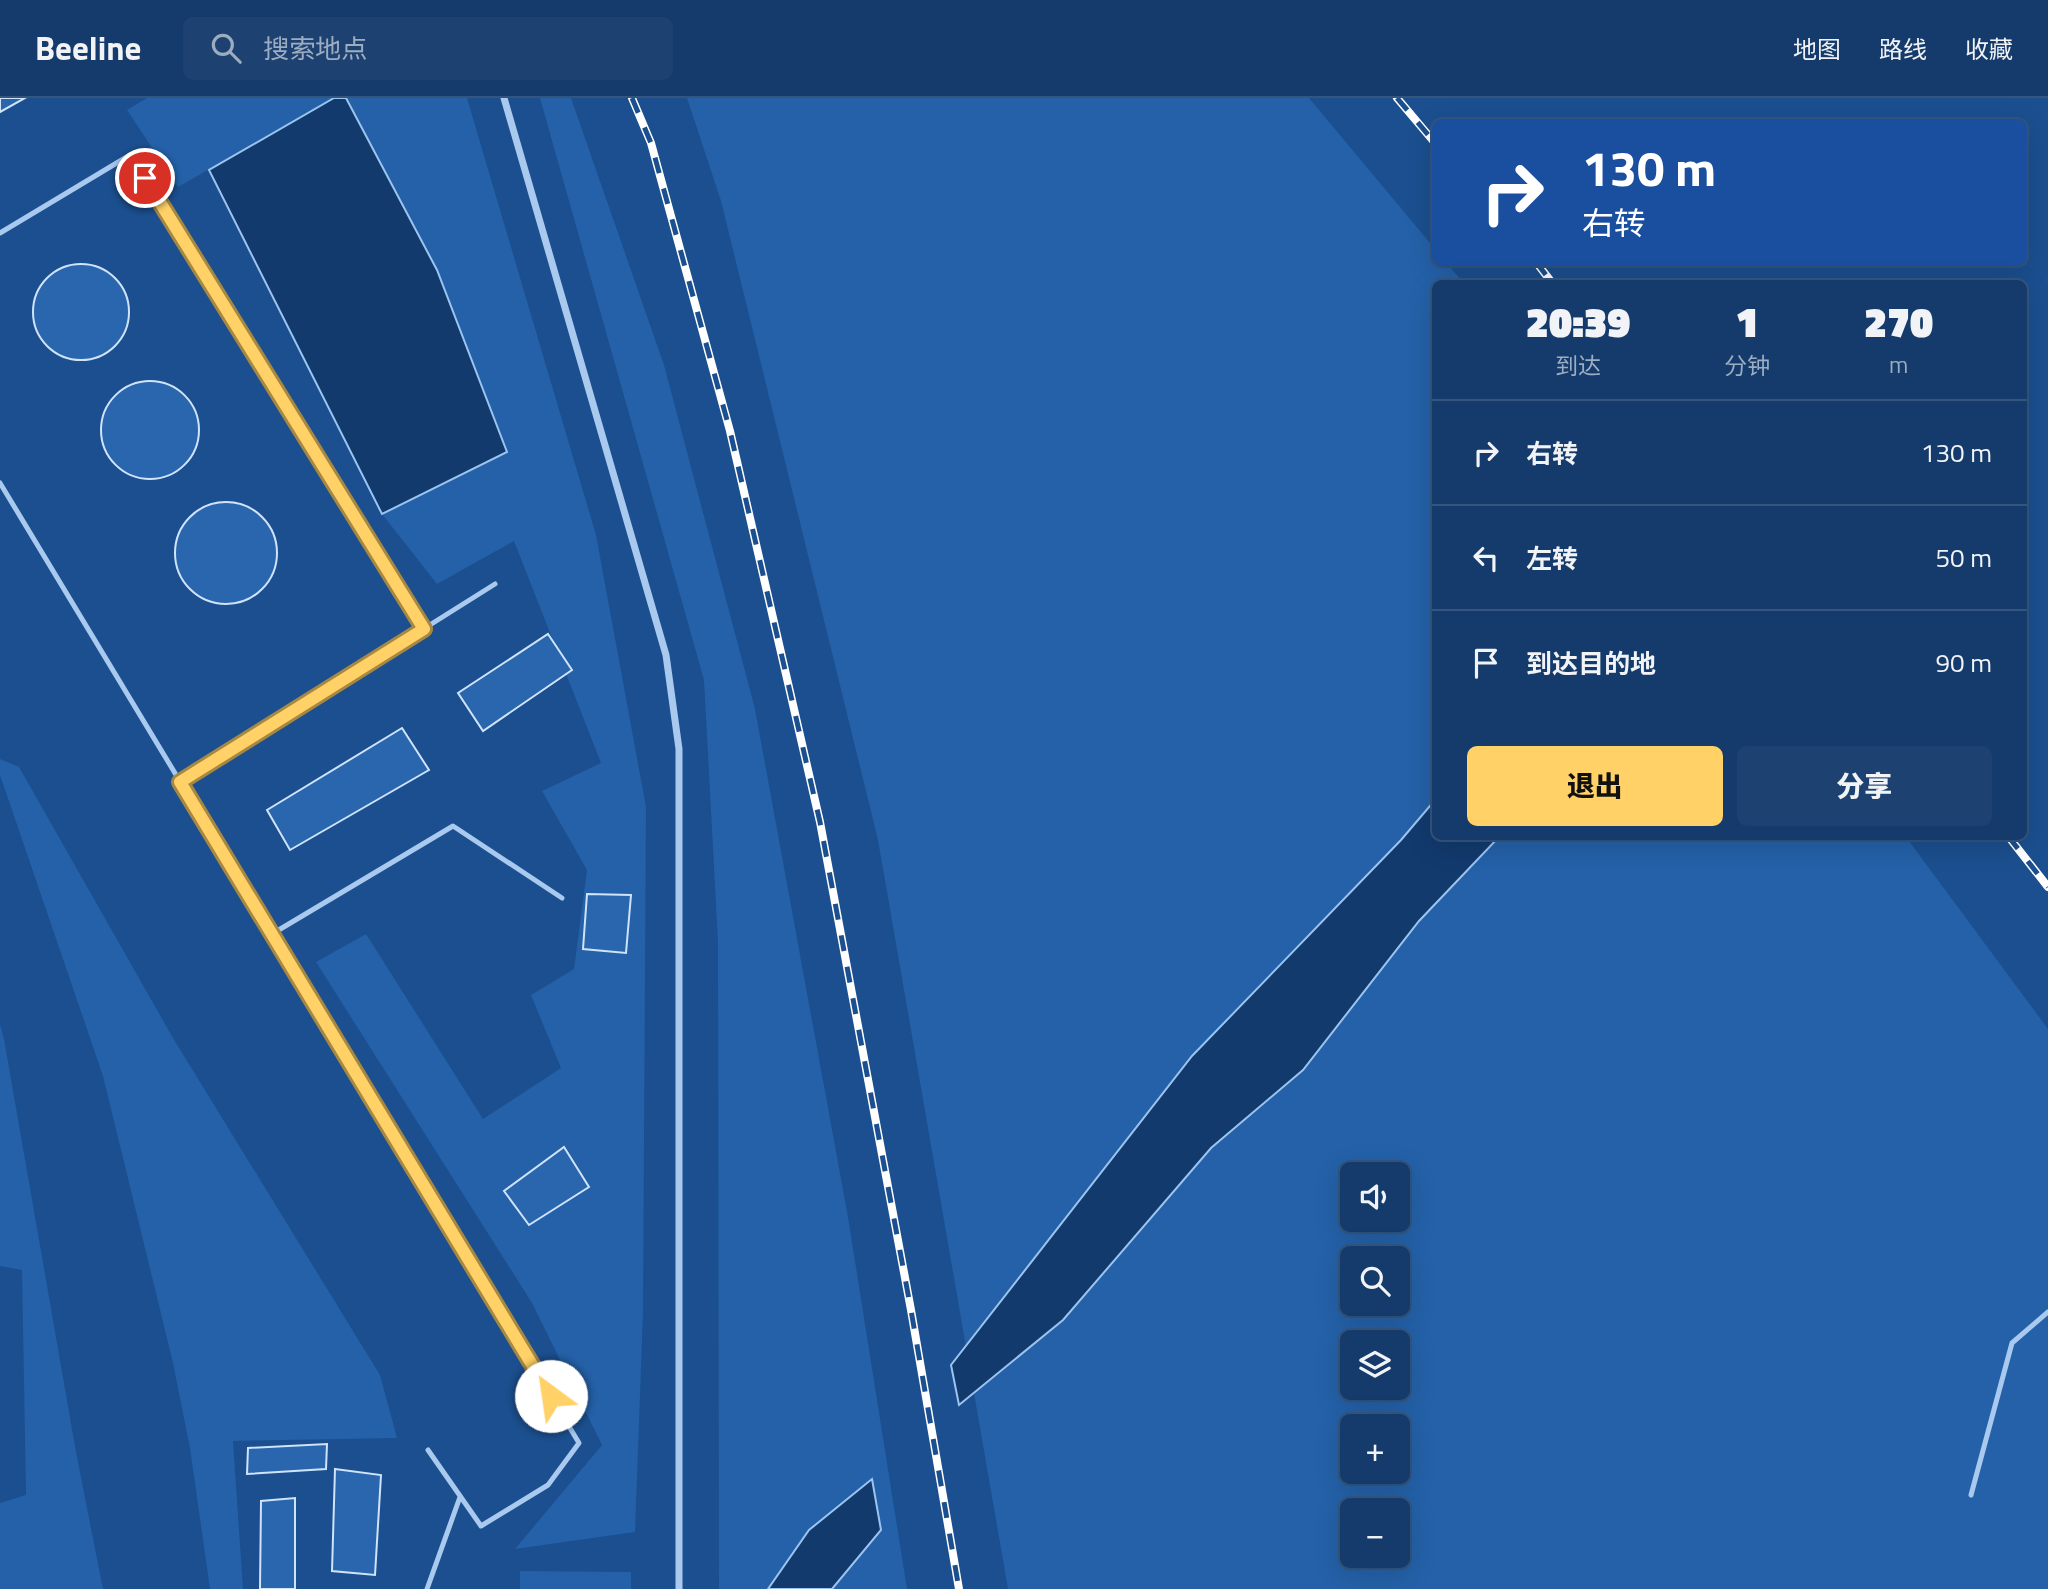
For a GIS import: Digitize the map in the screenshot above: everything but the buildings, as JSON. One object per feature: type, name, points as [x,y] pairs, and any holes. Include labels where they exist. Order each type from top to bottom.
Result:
[{"type":"street","points":[[504,98],[666,655],[679,749],[679,1589]]},
{"type":"lane","points":[[0,233],[130,155],[424,629]]},
{"type":"lane","points":[[0,483],[579,1443],[548,1485],[481,1526],[428,1450]]},
{"type":"lane","points":[[180,782],[495,584]]},
{"type":"lane","points":[[272,934],[453,826],[562,898]]},
{"type":"lane","points":[[1970,1495],[2012,1343],[2048,1312]]},
{"type":"lane","points":[[427,1589],[460,1496]]},
{"type":"shaded area","points":[[147,98],[334,98],[178,187],[127,110]]},
{"type":"shaded area","points":[[334,98],[346,98],[437,270],[507,452],[382,514],[209,170]]},
{"type":"shaded area","points":[[346,98],[467,98],[596,535],[646,807],[643,1312],[635,1532],[515,1549],[602,1445],[532,1303],[316,962],[366,934],[483,1119],[561,1068],[531,995],[574,969],[587,870],[542,791],[601,763],[514,541],[437,584],[382,514],[507,452],[437,270]]},
{"type":"shaded area","points":[[540,98],[571,98],[664,365],[755,709],[848,1217],[907,1589],[719,1589],[718,942],[704,680]]},
{"type":"shaded area","points":[[687,98],[1309,98],[1432,245],[1432,266],[1449,266],[1461,280],[1432,280],[1432,840],[1908,840],[2048,1029],[2048,1589],[1008,1589],[878,840],[721,201]]},
{"type":"shaded area","points":[[0,759],[19,767],[173,1038],[380,1375],[397,1438],[233,1441],[243,1589],[210,1589],[190,1448],[173,1363],[103,1076],[0,775]]},
{"type":"shaded area","points":[[1432,804],[1432,840],[1496,840],[1419,921],[1303,1070],[1211,1148],[1063,1320],[959,1405],[951,1365],[1192,1056],[1401,840]]},
{"type":"shaded area","points":[[0,1024],[103,1589],[0,1589],[0,1503],[26,1495],[22,1270],[0,1266]]},
{"type":"shaded area","points":[[872,1479],[881,1530],[832,1589],[768,1589],[809,1530]]},
{"type":"shaded area","points":[[520,1571],[631,1572],[631,1589],[520,1589]]},
{"type":"railway","points":[[632,98],[651,143],[730,431],[820,822],[911,1310],[959,1589]]},
{"type":"railway","points":[[1397,98],[1432,139]]},
{"type":"railway","points":[[1539,266],[1550,280]]},
{"type":"railway","points":[[2011,840],[2048,887]]},
{"type":"route","points":[[145,178],[424,629],[180,782],[551,1396]]}]
